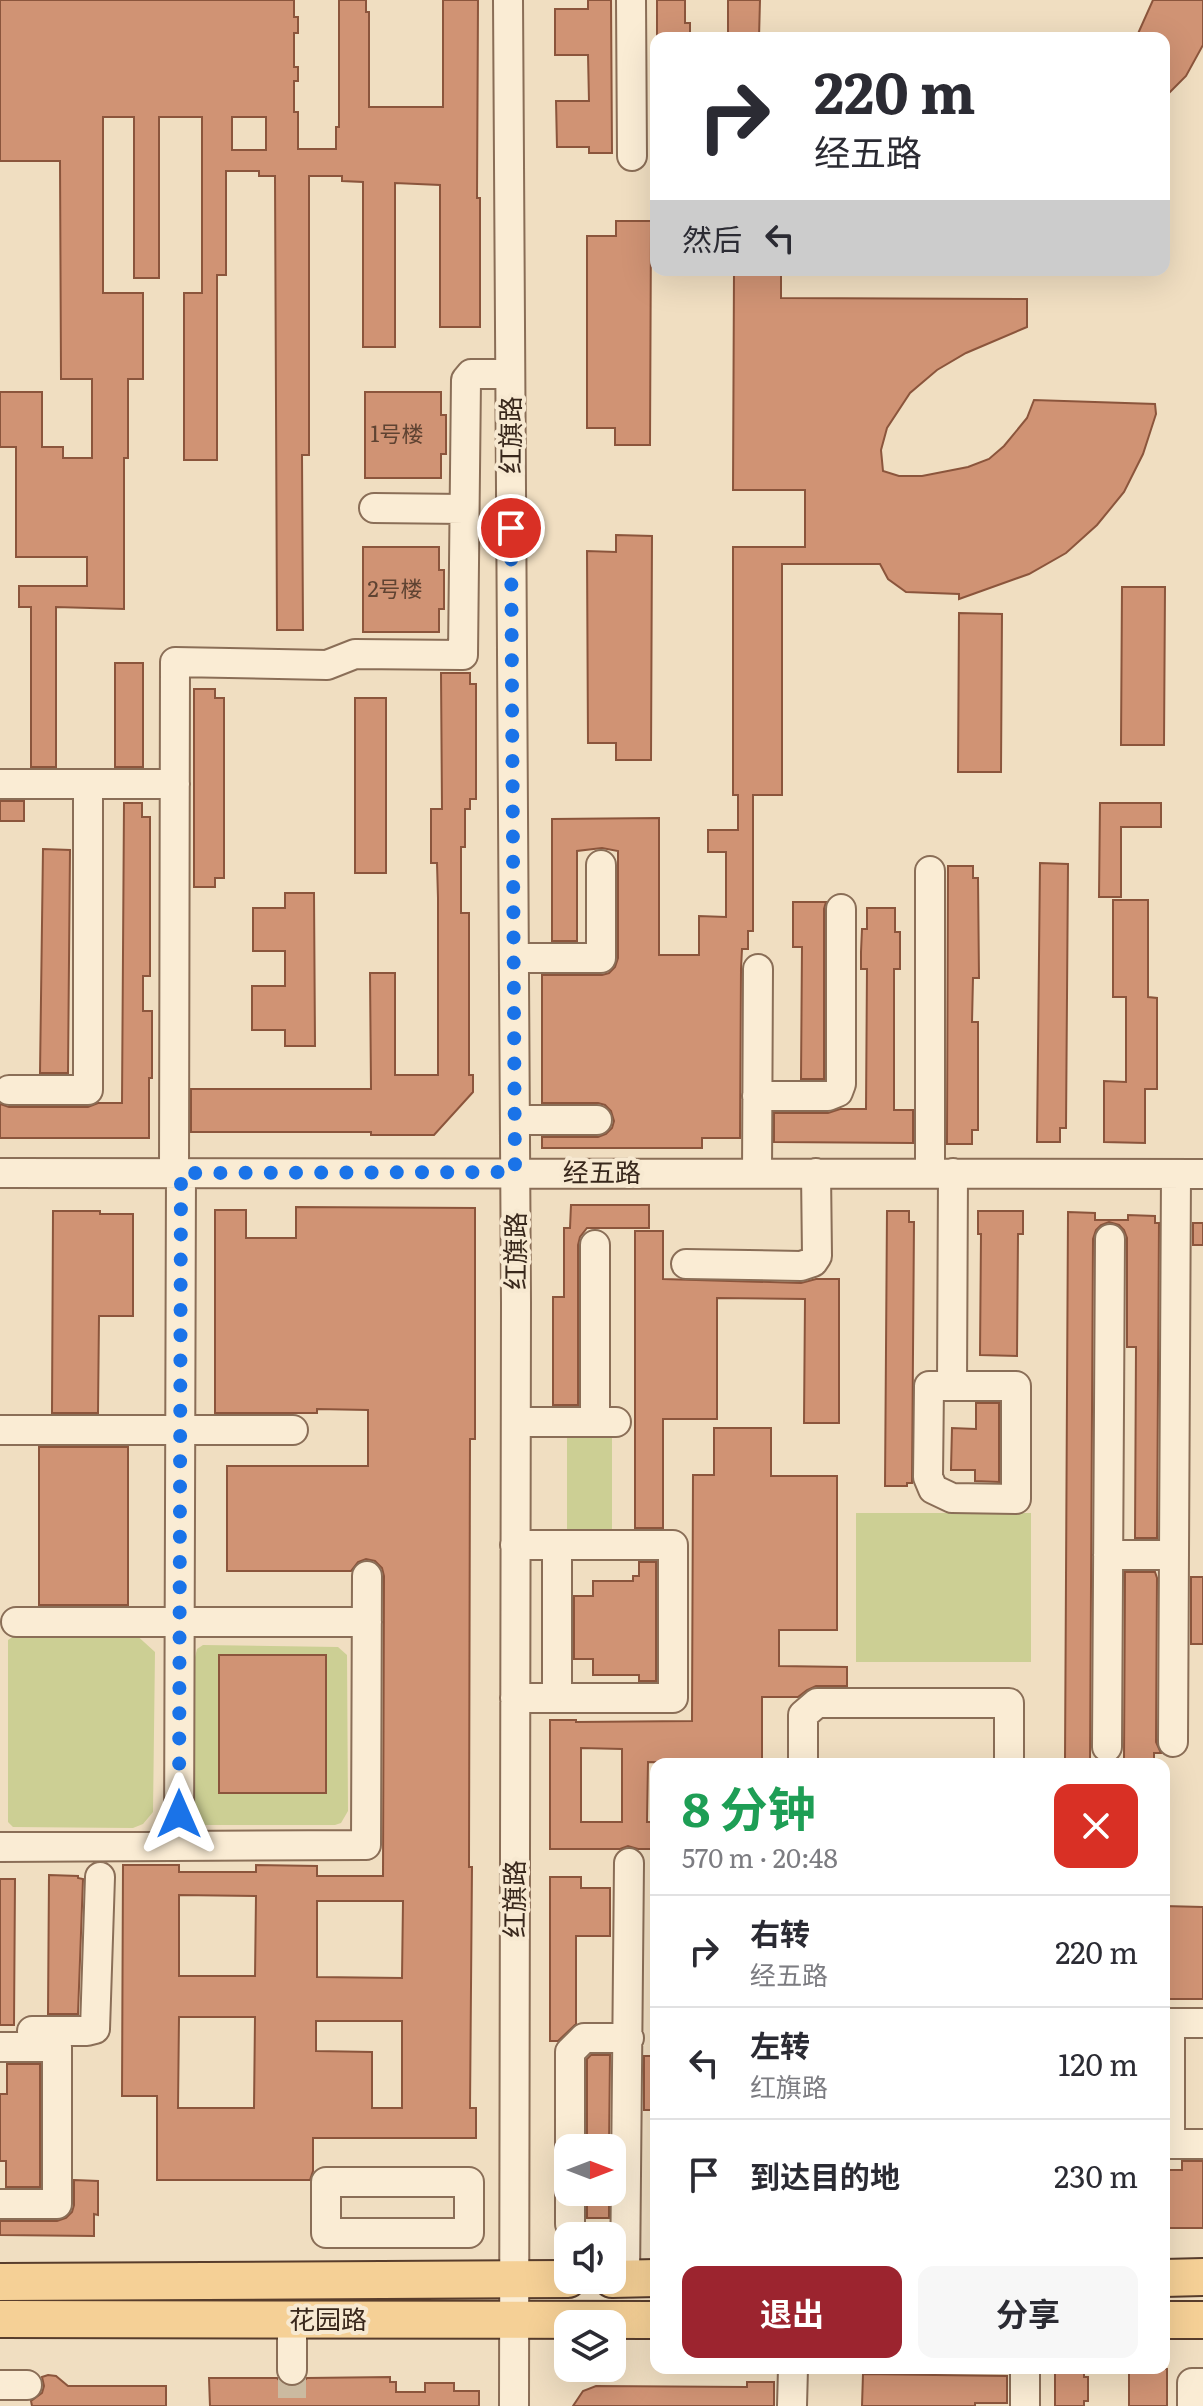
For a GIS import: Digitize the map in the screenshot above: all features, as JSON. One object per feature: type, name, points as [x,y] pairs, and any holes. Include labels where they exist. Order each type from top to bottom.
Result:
[{"type":"main road","points":[[1170,2278],[1203,2277]]},
{"type":"main road","name":"花园路","points":[[0,2282],[554,2279]]},
{"type":"main road","name":"花园路","points":[[0,2319],[650,2320]]},
{"type":"main road","points":[[1170,2320],[1203,2320]]},
{"type":"street","name":"红旗路","points":[[508,0],[516,1422],[514,2406]]},
{"type":"street","points":[[631,0],[632,156]]},
{"type":"street","points":[[179,1846],[180,1430],[175,662],[327,665],[355,654],[463,655],[466,380],[471,374],[510,374]]},
{"type":"street","points":[[374,508],[464,509]]},
{"type":"street","points":[[0,784],[175,784]]},
{"type":"street","points":[[9,1090],[88,1090],[88,784]]},
{"type":"street","points":[[514,958],[601,958],[601,865]]},
{"type":"street","points":[[930,871],[952,1386]]},
{"type":"street","points":[[757,1096],[828,1096],[838,1092],[841,1084],[841,909]]},
{"type":"street","points":[[757,1173],[758,969]]},
{"type":"street","points":[[515,1120],[597,1120]]},
{"type":"street","name":"经五路","points":[[0,1173],[1190,1174]]},
{"type":"street","points":[[686,1264],[801,1266],[813,1262],[817,1256],[816,1173]]},
{"type":"street","points":[[1173,1742],[1174,1555],[1190,1174]]},
{"type":"street","points":[[1107,1747],[1110,1239]]},
{"type":"street","points":[[516,1422],[606,1422],[595,1245]]},
{"type":"street","points":[[929,1386],[952,1386],[1016,1386],[1016,1499],[952,1498],[933,1489],[928,1477],[929,1386]]},
{"type":"street","points":[[0,1430],[293,1430]]},
{"type":"street","points":[[515,1545],[673,1545],[673,1622],[673,1698],[515,1698]]},
{"type":"street","points":[[557,1545],[557,1698]]},
{"type":"street","points":[[1108,1555],[1174,1555]]},
{"type":"street","points":[[0,1847],[366,1845],[367,1576]]},
{"type":"street","points":[[16,1622],[367,1622]]},
{"type":"street","points":[[803,1758],[803,1715],[817,1703],[1009,1703],[1009,1758]]},
{"type":"street","points":[[629,1863],[631,2278]]},
{"type":"street","points":[[0,2031],[95,2029],[100,1877]]},
{"type":"street","points":[[1170,2023],[1203,2023]]},
{"type":"street","points":[[570,2134],[570,2052],[584,2038],[629,2038]]},
{"type":"street","points":[[0,2047],[57,2047],[57,2204],[0,2204]]},
{"type":"street","points":[[1170,2144],[1203,2144]]},
{"type":"street","points":[[326,2182],[469,2182],[469,2233],[326,2233],[326,2182]]},
{"type":"street","points":[[292,2320],[292,2370]]},
{"type":"street","points":[[792,2406],[793,2374]]},
{"type":"street","points":[[1025,2374],[1025,2406]]},
{"type":"street","points":[[1192,2406],[1192,2383],[1203,2383]]},
{"type":"green space","points":[[567,1431],[612,1431],[612,1536],[567,1536]]},
{"type":"green space","points":[[856,1513],[1031,1513],[1031,1662],[856,1662]]},
{"type":"green space","points":[[133,1632],[155,1652],[153,1812],[143,1824],[133,1828],[13,1827],[8,1822],[8,1640],[17,1634]]},
{"type":"green space","points":[[203,1645],[338,1647],[347,1655],[348,1811],[341,1823],[205,1825],[195,1821],[197,1649]],"holes":[[[219,1655],[326,1655],[325,1793],[219,1793]]]},
{"type":"building","points":[[0,0],[294,0],[294,17],[298,17],[298,33],[294,33],[294,67],[298,67],[298,81],[294,81],[294,112],[298,112],[298,149],[336,149],[336,127],[339,127],[339,0],[366,0],[366,12],[369,12],[369,107],[443,107],[443,0],[478,0],[480,327],[440,327],[440,185],[395,183],[395,347],[363,347],[363,182],[342,181],[342,176],[309,176],[309,455],[302,455],[303,630],[277,630],[275,176],[259,176],[259,171],[226,171],[226,275],[217,275],[217,460],[184,460],[184,293],[202,293],[202,117],[159,117],[159,278],[134,278],[134,117],[103,117],[103,293],[143,293],[143,379],[128,379],[128,458],[124,458],[124,609],[56,607],[56,767],[31,767],[31,607],[19,607],[19,586],[87,586],[87,557],[16,557],[16,447],[0,447],[0,392],[42,392],[42,447],[63,447],[63,458],[92,458],[92,379],[61,379],[60,161],[0,161]],"holes":[[[232,117],[266,117],[266,150],[232,150]]]},
{"type":"building","points":[[588,0],[611,0],[612,153],[589,153],[589,147],[557,147],[556,101],[589,101],[588,55],[555,55],[555,9],[588,9]]},
{"type":"building","points":[[657,0],[685,0],[685,23],[690,23],[690,32],[657,32]]},
{"type":"building","points":[[728,0],[760,0],[759,32],[728,32]]},
{"type":"building","points":[[1153,0],[1203,0],[1203,45],[1186,76],[1170,92],[1170,32],[1139,32]]},
{"type":"building","points":[[616,221],[650,221],[650,445],[615,445],[615,428],[587,428],[587,236],[616,236]]},
{"type":"building","points":[[734,276],[781,276],[781,298],[1027,299],[1027,327],[966,353],[937,370],[910,393],[887,428],[881,450],[883,471],[899,476],[922,476],[968,467],[989,459],[1027,418],[1034,400],[1155,404],[1156,414],[1143,454],[1124,492],[1097,525],[1066,553],[1029,574],[959,599],[959,594],[906,592],[888,579],[880,564],[782,564],[782,795],[753,795],[753,931],[748,931],[748,949],[742,949],[741,969],[740,1138],[702,1138],[702,1148],[542,1148],[542,1137],[598,1137],[612,1128],[614,1121],[611,1111],[598,1103],[542,1103],[542,975],[602,975],[615,967],[618,958],[618,851],[602,848],[577,851],[577,941],[552,941],[552,819],[659,818],[659,955],[699,955],[699,916],[726,917],[726,852],[708,852],[708,830],[738,830],[738,795],[733,795],[733,547],[805,547],[805,490],[733,490]]},
{"type":"building","points":[[365,392],[441,392],[441,415],[446,415],[446,454],[441,454],[441,478],[365,478]]},
{"type":"building","points":[[616,535],[652,536],[651,760],[616,760],[616,743],[588,743],[587,551],[616,552]]},
{"type":"building","points":[[363,547],[439,547],[439,570],[444,570],[444,609],[439,609],[439,632],[363,632]]},
{"type":"building","points":[[1122,587],[1165,587],[1164,745],[1121,745]]},
{"type":"building","points":[[959,613],[1002,614],[1001,772],[958,772]]},
{"type":"building","points":[[115,663],[143,663],[143,767],[115,767]]},
{"type":"building","points":[[441,673],[470,673],[470,684],[476,684],[476,799],[470,799],[470,809],[465,809],[465,847],[461,847],[461,913],[469,913],[469,1075],[473,1075],[473,1092],[434,1135],[191,1132],[191,1089],[371,1089],[370,973],[395,973],[395,1075],[438,1075],[438,898],[437,863],[431,863],[431,809],[442,809]]},
{"type":"building","points":[[194,689],[215,689],[215,698],[224,698],[224,878],[215,878],[215,887],[194,887]]},
{"type":"building","points":[[355,698],[386,698],[386,873],[355,873]]},
{"type":"building","points":[[0,801],[24,801],[24,821],[0,821]]},
{"type":"building","points":[[124,803],[142,803],[142,817],[150,817],[150,976],[143,976],[143,1011],[152,1011],[149,1138],[0,1138],[0,1104],[9,1107],[88,1107],[98,1103],[122,1103]]},
{"type":"building","points":[[1100,803],[1161,803],[1161,827],[1121,827],[1121,897],[1099,897]]},
{"type":"building","points":[[43,849],[70,850],[68,1073],[40,1073]]},
{"type":"building","points":[[1040,863],[1068,864],[1066,1128],[1060,1128],[1060,1142],[1037,1142]]},
{"type":"building","points":[[948,866],[973,866],[973,878],[978,878],[979,978],[973,978],[972,1022],[978,1022],[978,1130],[972,1130],[972,1144],[947,1144]]},
{"type":"building","points":[[285,893],[314,893],[315,1046],[285,1046],[285,1030],[252,1030],[252,986],[285,986],[285,951],[253,951],[253,908],[285,908]]},
{"type":"building","points":[[1113,900],[1148,900],[1148,997],[1157,998],[1157,1089],[1145,1089],[1145,1143],[1104,1142],[1104,1081],[1126,1082],[1126,997],[1113,997]]},
{"type":"building","points":[[793,902],[826,902],[824,1079],[801,1079],[802,947],[793,947]]},
{"type":"building","points":[[867,908],[895,908],[895,932],[900,932],[900,969],[894,969],[894,1110],[913,1110],[913,1143],[774,1142],[774,1113],[866,1109],[867,969],[861,969],[861,952],[862,929],[867,929]]},
{"type":"building","points":[[571,1205],[649,1205],[649,1228],[587,1228],[580,1237],[578,1405],[553,1405],[553,1297],[564,1297],[564,1228],[570,1228]]},
{"type":"building","points":[[296,1207],[475,1208],[475,1439],[470,1439],[469,1867],[472,1867],[470,2108],[476,2108],[476,2138],[313,2138],[310,2180],[157,2180],[157,2096],[122,2096],[123,1865],[179,1865],[179,1872],[256,1872],[256,1865],[317,1866],[317,1876],[383,1876],[382,1568],[375,1561],[366,1559],[358,1562],[351,1571],[227,1571],[227,1466],[368,1466],[368,1410],[215,1413],[215,1210],[246,1210],[246,1238],[296,1238]],"holes":[[[179,1895],[256,1896],[255,1976],[179,1976]],[[317,1901],[403,1901],[402,1978],[317,1977]],[[179,2017],[255,2017],[254,2108],[178,2108]],[[316,2021],[402,2021],[402,2108],[372,2108],[372,2052],[316,2051]]]},
{"type":"building","points":[[53,1211],[133,1214],[133,1316],[99,1316],[98,1413],[52,1413]]},
{"type":"building","points":[[887,1211],[909,1211],[909,1222],[914,1222],[912,1483],[907,1483],[907,1486],[885,1486]]},
{"type":"building","points":[[978,1211],[1023,1211],[1023,1234],[1018,1234],[1017,1356],[980,1355],[981,1234],[978,1234]]},
{"type":"building","points":[[1068,1212],[1095,1213],[1095,1220],[1128,1220],[1128,1215],[1155,1216],[1155,1223],[1159,1223],[1157,1538],[1135,1538],[1136,1347],[1127,1347],[1127,1238],[1119,1225],[1109,1222],[1096,1230],[1093,1239],[1090,1758],[1065,1758]]},
{"type":"building","points":[[1193,1223],[1203,1223],[1203,1245],[1193,1245]]},
{"type":"building","points":[[635,1231],[663,1231],[663,1279],[801,1283],[816,1279],[839,1279],[839,1423],[804,1423],[805,1299],[717,1298],[717,1419],[663,1419],[663,1528],[635,1528]]},
{"type":"building","points":[[976,1403],[999,1403],[999,1482],[975,1481],[975,1470],[951,1470],[952,1428],[976,1429]]},
{"type":"building","points":[[714,1428],[771,1428],[771,1476],[837,1476],[837,1630],[779,1630],[779,1666],[847,1667],[847,1686],[816,1686],[798,1697],[762,1697],[762,1758],[650,1758],[647,1822],[650,1822],[650,1849],[628,1846],[620,1849],[550,1849],[550,1720],[692,1721],[693,1475],[714,1475]],"holes":[[[581,1748],[622,1749],[622,1822],[581,1822]]]},
{"type":"building","points":[[39,1447],[128,1447],[128,1605],[39,1605]]},
{"type":"building","points":[[639,1562],[656,1562],[656,1681],[639,1681],[639,1675],[593,1675],[593,1659],[574,1659],[574,1596],[593,1596],[593,1581],[633,1581],[633,1576],[639,1576]]},
{"type":"building","points":[[1125,1572],[1155,1572],[1156,1742],[1161,1753],[1154,1753],[1154,1758],[1124,1758]]},
{"type":"building","points":[[1191,1577],[1203,1577],[1203,1644],[1191,1644]]},
{"type":"building","points":[[219,1655],[326,1655],[326,1793],[219,1793]]},
{"type":"building","points":[[49,1875],[83,1879],[78,2014],[48,2014]]},
{"type":"building","points":[[550,1877],[581,1877],[581,1888],[610,1888],[610,1936],[576,1936],[576,2024],[558,2041],[550,2041]]},
{"type":"building","points":[[0,1879],[15,1879],[14,2025],[0,2025]]},
{"type":"building","points":[[1170,1906],[1203,1907],[1203,1999],[1170,1999]]},
{"type":"building","points":[[591,2055],[610,2055],[609,2134],[587,2134],[587,2059]]},
{"type":"building","points":[[644,2056],[650,2056],[650,2110],[644,2110]]},
{"type":"building","points":[[7,2064],[40,2064],[40,2187],[6,2187],[6,2161],[0,2161],[0,2094],[7,2094]]},
{"type":"building","points":[[1182,2161],[1203,2161],[1203,2228],[1170,2228],[1170,2170],[1182,2170]]},
{"type":"building","points":[[74,2180],[98,2181],[98,2215],[94,2214],[94,2236],[0,2235],[0,2221],[57,2221],[66,2218],[74,2205]]},
{"type":"building","points":[[587,2206],[609,2206],[609,2218],[587,2218]]},
{"type":"building","points":[[863,2374],[1007,2376],[1007,2403],[862,2406]]},
{"type":"building","points":[[1055,2374],[1084,2374],[1088,2377],[1088,2401],[1084,2401],[1084,2406],[1055,2406]]},
{"type":"building","points":[[1129,2374],[1167,2374],[1167,2406],[1129,2406]]},
{"type":"building","points":[[56,2376],[68,2386],[166,2386],[166,2406],[32,2406],[31,2401],[42,2393],[42,2377]]},
{"type":"building","points":[[390,2377],[390,2382],[396,2382],[396,2392],[425,2392],[425,2383],[454,2383],[454,2391],[479,2391],[479,2406],[210,2406],[209,2378],[277,2378],[284,2385],[293,2387],[307,2378]]},
{"type":"building","points":[[747,2382],[774,2382],[774,2406],[573,2406],[583,2391],[596,2386],[747,2387]]},
{"type":"tunnel","points":[[292,2370],[292,2406]]},
{"type":"route","points":[[179,1814],[181,1173],[515,1172],[511,528]]}]
